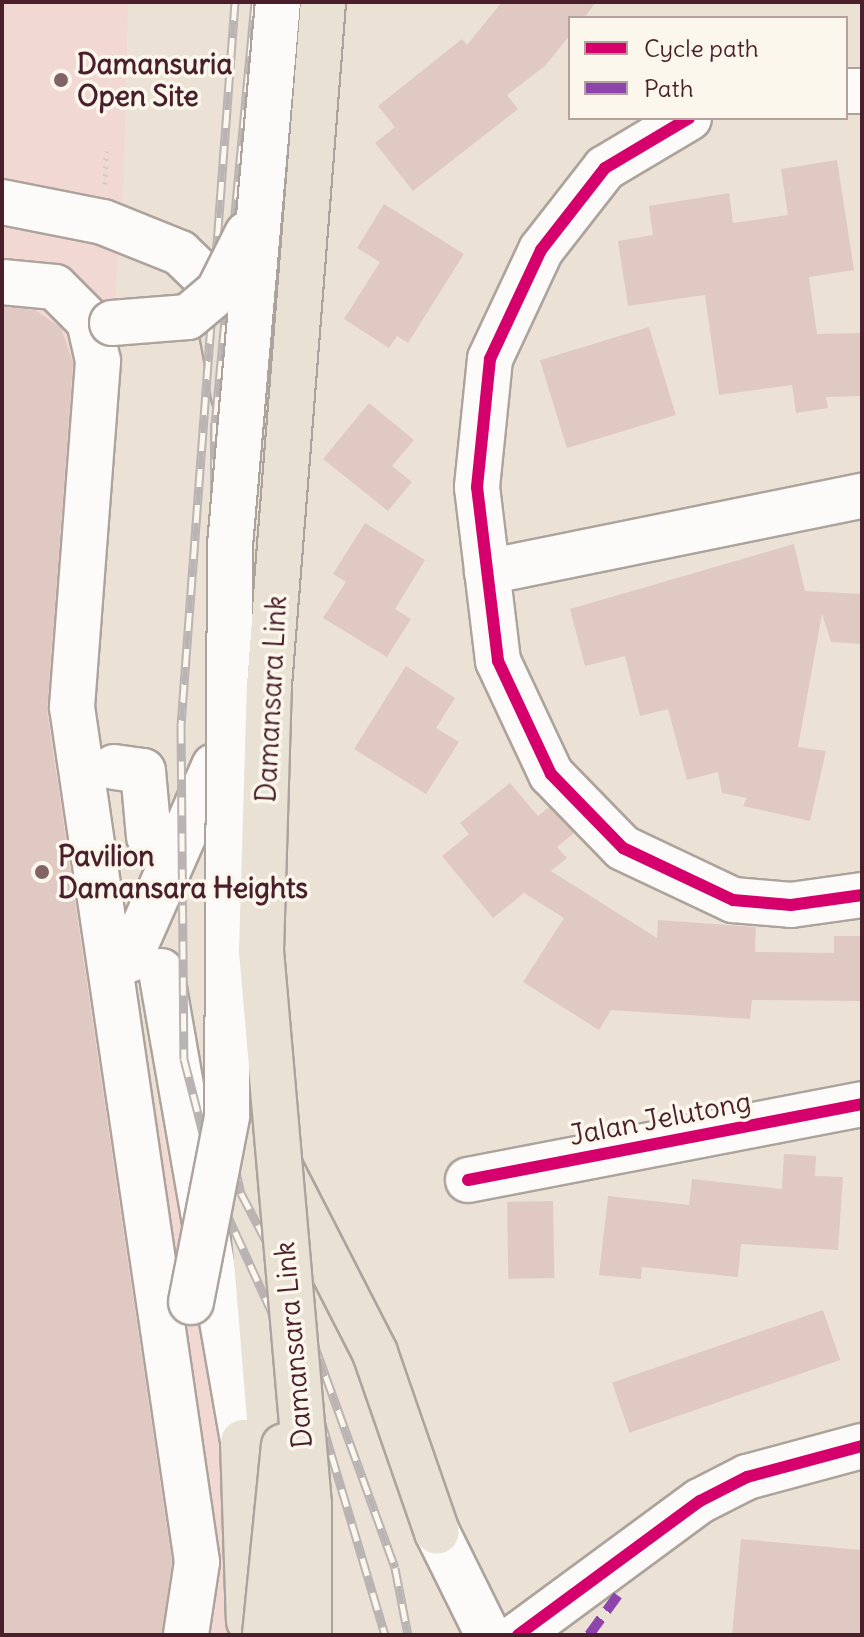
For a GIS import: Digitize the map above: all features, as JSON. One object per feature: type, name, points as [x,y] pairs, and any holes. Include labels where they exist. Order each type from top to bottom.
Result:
[{"type":"highway","points":[[248,1635],[243,1441],[219,1026],[214,766],[234,396],[269,2]]},
{"type":"highway","name":"Damansara Link","points":[[279,1635],[279,1554],[240,1073],[238,731],[291,2]]},
{"type":"highway","name":"Damansara Link","points":[[309,1635],[309,1505],[268,1092],[263,861],[269,685],[323,2]]},
{"type":"highway","points":[[218,310],[234,396]]},
{"type":"highway","points":[[240,1073],[291,1192],[375,1353],[437,1532]]},
{"type":"highway","points":[[265,1635],[293,1364]]},
{"type":"street","points":[[171,1372],[191,1302],[227,1116],[230,545],[278,2]]},
{"type":"street","points":[[686,120],[605,168],[541,250],[490,359],[477,487],[498,661],[551,774],[623,848],[733,900],[791,905],[862,895]]},
{"type":"street","points":[[2,282],[55,287],[100,322],[188,317],[218,292],[240,256],[263,167]]},
{"type":"street","points":[[2,202],[103,222],[170,248],[204,276],[218,310]]},
{"type":"street","points":[[100,322],[72,707],[197,1562],[186,1635]]},
{"type":"street","points":[[487,572],[862,496]]},
{"type":"street","points":[[214,766],[145,966],[243,1441]]},
{"type":"street","points":[[114,767],[143,771],[149,837]]},
{"type":"street","name":"Jalan Jelutong","points":[[468,1180],[862,1104]]},
{"type":"street","points":[[518,1635],[700,1501],[747,1477],[862,1446]]},
{"type":"street","points":[[437,1532],[488,1635]]},
{"type":"path","points":[[105,185],[106,151]]},
{"type":"shaded area","points":[[2,2],[128,2],[124,171],[91,644],[95,733],[126,966],[237,1478],[232,1635],[2,1635]]},
{"type":"building","points":[[502,2],[596,2],[586,16],[568,16],[568,37],[545,66],[507,95],[518,109],[413,191],[375,143],[395,127],[378,106],[462,39],[467,45]]},
{"type":"building","points":[[837,160],[854,270],[809,277],[817,334],[862,333],[862,396],[826,397],[828,408],[796,413],[792,385],[719,395],[705,295],[628,306],[618,241],[653,235],[649,206],[729,193],[733,223],[788,215],[781,169]]},
{"type":"building","points":[[384,204],[464,254],[408,343],[397,336],[389,348],[344,319],[380,262],[357,248]]},
{"type":"building","name":"Pavilion Damansara Heights","points":[[2,307],[35,310],[61,328],[73,363],[47,711],[172,1562],[162,1635],[2,1635]]},
{"type":"building","points":[[649,327],[676,415],[567,448],[540,360]]},
{"type":"building","points":[[369,403],[414,440],[392,466],[412,482],[388,511],[323,459]]},
{"type":"building","points":[[365,523],[425,560],[395,609],[411,619],[387,657],[323,618],[346,582],[333,574]]},
{"type":"building","points":[[794,544],[805,591],[862,594],[862,644],[831,642],[822,614],[798,747],[826,751],[810,821],[743,806],[747,798],[722,793],[718,772],[687,780],[668,709],[640,716],[625,656],[585,666],[570,609]]},
{"type":"building","points":[[406,666],[455,698],[436,728],[459,742],[426,794],[354,749]]},
{"type":"building","points":[[510,783],[538,816],[549,807],[574,833],[557,847],[567,858],[551,871],[657,938],[658,920],[756,927],[755,952],[834,953],[834,936],[862,936],[862,1001],[752,1000],[750,1019],[611,1010],[599,1030],[523,982],[564,918],[524,893],[493,918],[442,856],[469,834],[460,823]]},
{"type":"building","points":[[784,1154],[816,1156],[815,1176],[843,1177],[838,1250],[741,1244],[738,1277],[642,1267],[641,1279],[599,1275],[608,1196],[689,1205],[692,1179],[782,1189]]},
{"type":"building","points":[[553,1201],[554,1278],[508,1279],[507,1202]]},
{"type":"building","points":[[823,1310],[840,1360],[629,1433],[612,1383]]},
{"type":"building","points":[[741,1539],[862,1550],[862,1635],[732,1635]]},
{"type":"railway","points":[[235,2],[181,725],[184,1059],[220,1199],[321,1420],[385,1635]]},
{"type":"railway","points":[[255,2],[215,423],[209,1058],[241,1193],[301,1308],[395,1568],[408,1635]]},
{"type":"marked path","points":[[589,1635],[618,1595]]},
{"type":"cycle path","points":[[686,120],[605,168],[541,250],[490,359],[477,487],[498,661],[551,774],[623,848],[733,900],[791,905],[862,895]]},
{"type":"cycle path","points":[[468,1180],[862,1104]]},
{"type":"cycle path","points":[[518,1635],[700,1501],[747,1477],[862,1446]]},
{"type":"place","name":"Damansuria Open Site","points":[[61,80]]},
{"type":"place","name":"Pavilion Damansara Heights","points":[[42,872]]}]
